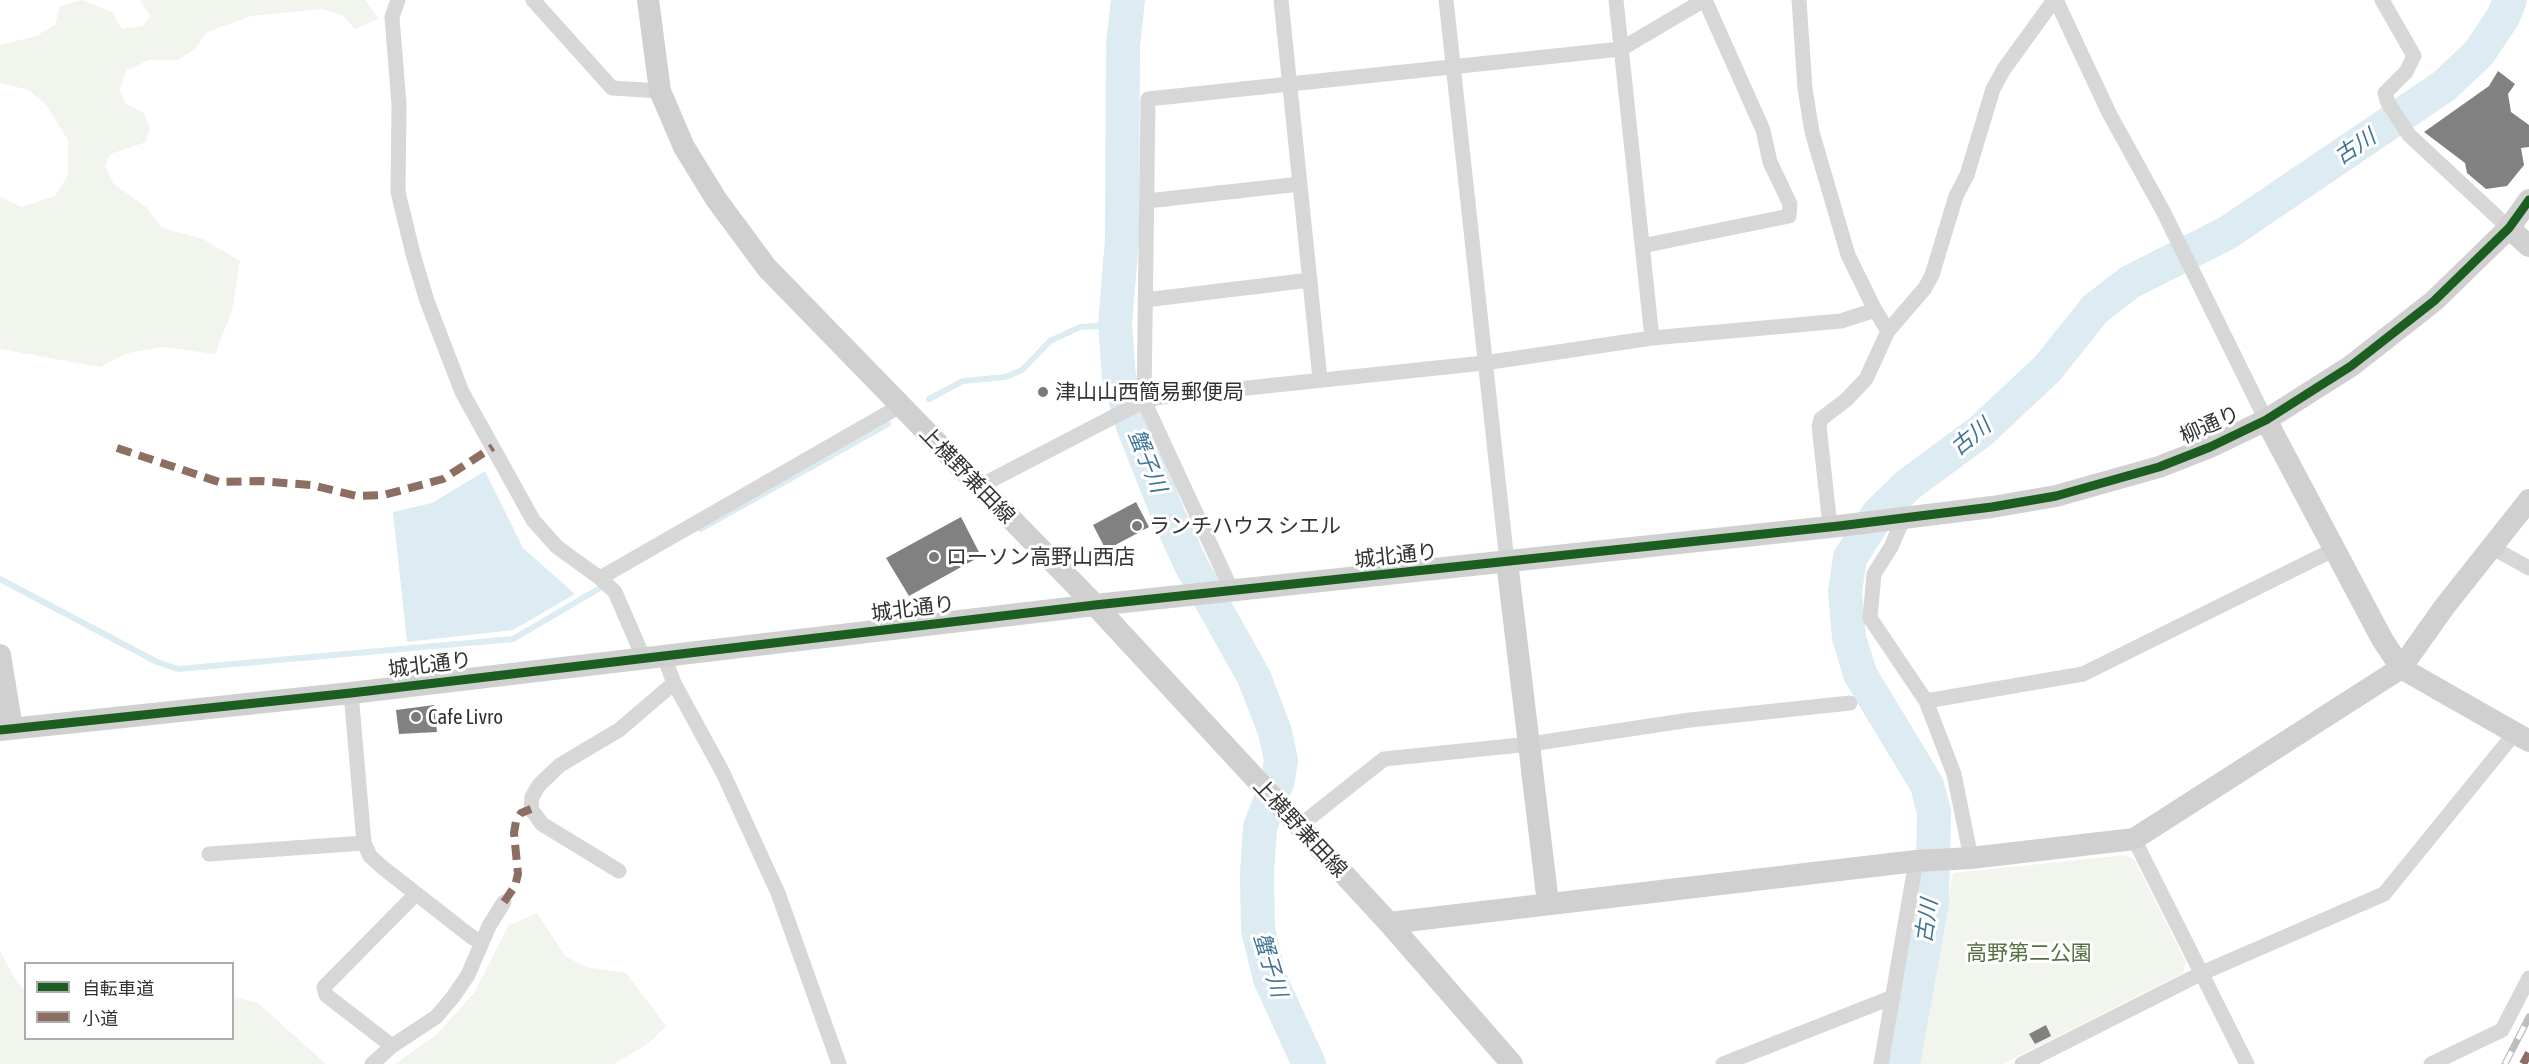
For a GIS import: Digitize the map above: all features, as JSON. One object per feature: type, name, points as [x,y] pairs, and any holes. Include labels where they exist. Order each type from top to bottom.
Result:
[{"type":"street","points":[[398,0],[392,17],[399,104],[398,192],[427,301],[462,392],[533,520],[557,547],[600,578],[615,592],[654,658],[674,683],[723,772],[778,893],[839,1064]]},
{"type":"street","points":[[533,0],[612,88],[660,90]]},
{"type":"street","name":"上横野兼田線","points":[[648,0],[660,90],[684,147],[716,199],[767,268],[1095,605],[1389,923],[1512,1064]]},
{"type":"street","points":[[1281,0],[1320,380]]},
{"type":"street","points":[[1446,0],[1484,363],[1548,903]]},
{"type":"street","points":[[1616,0],[1652,338]]},
{"type":"street","points":[[1229,593],[1144,401],[1148,99],[1621,49],[1705,0],[1763,130],[1770,162],[1790,204],[1789,216],[1642,246]]},
{"type":"street","points":[[1799,0],[1805,89],[1812,132],[1848,255],[1888,331]]},
{"type":"street","points":[[1835,526],[1819,426],[1821,419],[1846,400],[1866,379],[1888,331],[1925,288],[1932,275],[1993,89],[2004,69],[2055,0],[2109,113],[2198,278],[2266,420],[2382,639],[2401,668],[2521,737],[2384,894],[2202,973],[2022,1064]]},
{"type":"street","points":[[2382,0],[2414,56],[2406,72],[2385,93],[2388,103],[2409,135],[2529,246]]},
{"type":"street","points":[[1147,201],[1300,184]]},
{"type":"street","name":"柳通り","points":[[1835,526],[1992,507],[2106,483],[2210,447],[2266,420],[2351,366],[2425,308],[2509,228],[2529,200]]},
{"type":"street","points":[[1145,300],[1310,280]]},
{"type":"street","points":[[978,487],[1144,401],[1484,363],[1652,338],[1841,321],[1875,310]]},
{"type":"street","points":[[600,578],[900,406]]},
{"type":"street","points":[[1389,923],[1916,861],[1971,858],[2134,839],[2401,668],[2445,606],[2529,500]]},
{"type":"street","points":[[1902,517],[1891,547],[1874,574],[1870,618],[1926,701],[1954,774],[1971,858]]},
{"type":"street","name":"城北通り","points":[[6,729],[351,693],[1095,605],[1229,593],[1835,526]]},
{"type":"street","points":[[2491,547],[2529,568]]},
{"type":"street","points":[[1926,701],[2083,674],[2333,550]]},
{"type":"street","points":[[0,655],[6,729]]},
{"type":"street","points":[[619,871],[542,824],[531,809],[532,797],[539,785],[560,765],[619,730],[674,683]]},
{"type":"street","points":[[351,693],[364,843],[370,856],[473,938],[482,940]]},
{"type":"street","points":[[1298,826],[1384,759],[1530,744],[1690,720],[1850,703]]},
{"type":"street","points":[[2134,839],[2247,1064]]},
{"type":"street","points":[[209,854],[364,843]]},
{"type":"street","points":[[1881,1064],[1916,861]]},
{"type":"street","points":[[392,1046],[326,995],[324,987],[416,894]]},
{"type":"street","points":[[372,1064],[392,1046],[436,1017],[453,998],[468,975],[482,940],[504,902]]},
{"type":"street","points":[[2431,1064],[2502,1030],[2529,978]]},
{"type":"street","points":[[1723,1064],[1893,997]]},
{"type":"green space","points":[[83,0],[112,12],[122,29],[143,26],[150,16],[140,0],[365,0],[379,19],[355,29],[342,15],[323,9],[251,16],[207,32],[195,49],[178,60],[149,60],[127,70],[119,90],[125,103],[144,113],[150,128],[146,142],[110,154],[105,166],[113,183],[147,208],[162,228],[203,239],[240,261],[232,311],[215,354],[163,347],[128,353],[100,367],[0,349],[0,196],[21,207],[55,196],[68,175],[68,140],[46,105],[29,90],[0,83],[0,45],[36,36],[55,25],[60,6]]},
{"type":"green space","name":"高野第二公園","points":[[2126,855],[2134,859],[2186,962],[2183,973],[2003,1064],[1918,1064],[1953,873]]},
{"type":"green space","points":[[537,913],[565,956],[586,967],[626,973],[666,1026],[649,1043],[614,1064],[395,1064],[436,1035],[474,993],[509,925]]},
{"type":"green space","points":[[0,951],[24,990],[24,1040],[234,1040],[234,997],[258,1003],[326,1064],[0,1064]]},
{"type":"shaded area","points":[[485,471],[523,548],[575,594],[513,630],[407,642],[393,512],[432,503]]},
{"type":"building","points":[[2498,71],[2515,84],[2508,94],[2511,112],[2529,125],[2529,147],[2521,148],[2524,165],[2507,186],[2486,189],[2467,173],[2465,163],[2424,132],[2489,86]]},
{"type":"building","points":[[1136,502],[1149,527],[1106,550],[1093,525]]},
{"type":"building","name":"ローソン高野山西店","points":[[961,517],[981,556],[909,596],[886,558]]},
{"type":"building","points":[[434,705],[437,732],[399,734],[396,710]]},
{"type":"building","points":[[2046,1025],[2051,1036],[2035,1044],[2029,1034]]},
{"type":"waterway","name":"蟹子川","points":[[1128,0],[1123,45],[1122,239],[1115,325],[1119,377],[1133,426],[1167,512],[1191,565],[1254,677],[1275,732],[1281,760],[1278,780],[1260,827],[1257,874],[1258,930],[1270,979],[1309,1064]]},
{"type":"waterway","name":"古川","points":[[1903,1064],[1932,903],[1934,812],[1927,785],[1860,674],[1849,637],[1845,592],[1850,558],[1878,514],[1909,484],[1981,431],[2048,368],[2095,309],[2130,282],[2227,233],[2444,86],[2479,53],[2503,17],[2510,0]]},
{"type":"waterway","points":[[929,399],[963,381],[1006,377],[1022,370],[1050,341],[1080,327],[1115,325]]},
{"type":"waterway","points":[[701,529],[888,424]]},
{"type":"waterway","points":[[0,579],[157,662],[178,669],[513,639],[600,588]]},
{"type":"railway","points":[[2505,1064],[2529,1017]]},
{"type":"marked path","points":[[117,448],[219,482],[260,481],[311,485],[357,496],[384,495],[443,479],[493,447]]},
{"type":"marked path","points":[[504,902],[515,886],[518,874],[514,833],[516,821],[521,813],[531,809]]},
{"type":"marked path","points":[[2523,1064],[2529,1053]]},
{"type":"cycle path","points":[[0,730],[351,693],[1095,605],[1839,526],[1992,507],[2056,496],[2159,467],[2210,447],[2266,420],[2351,366],[2434,301],[2509,228],[2529,200]]},
{"type":"place","name":"津山山西簡易郵便局","points":[[1043,392]]},
{"type":"place","name":"ランチハウス シエル","points":[[1137,526]]},
{"type":"place","name":"ローソン高野山西店","points":[[934,557]]},
{"type":"place","name":"Cafe Livro","points":[[416,717]]}]
